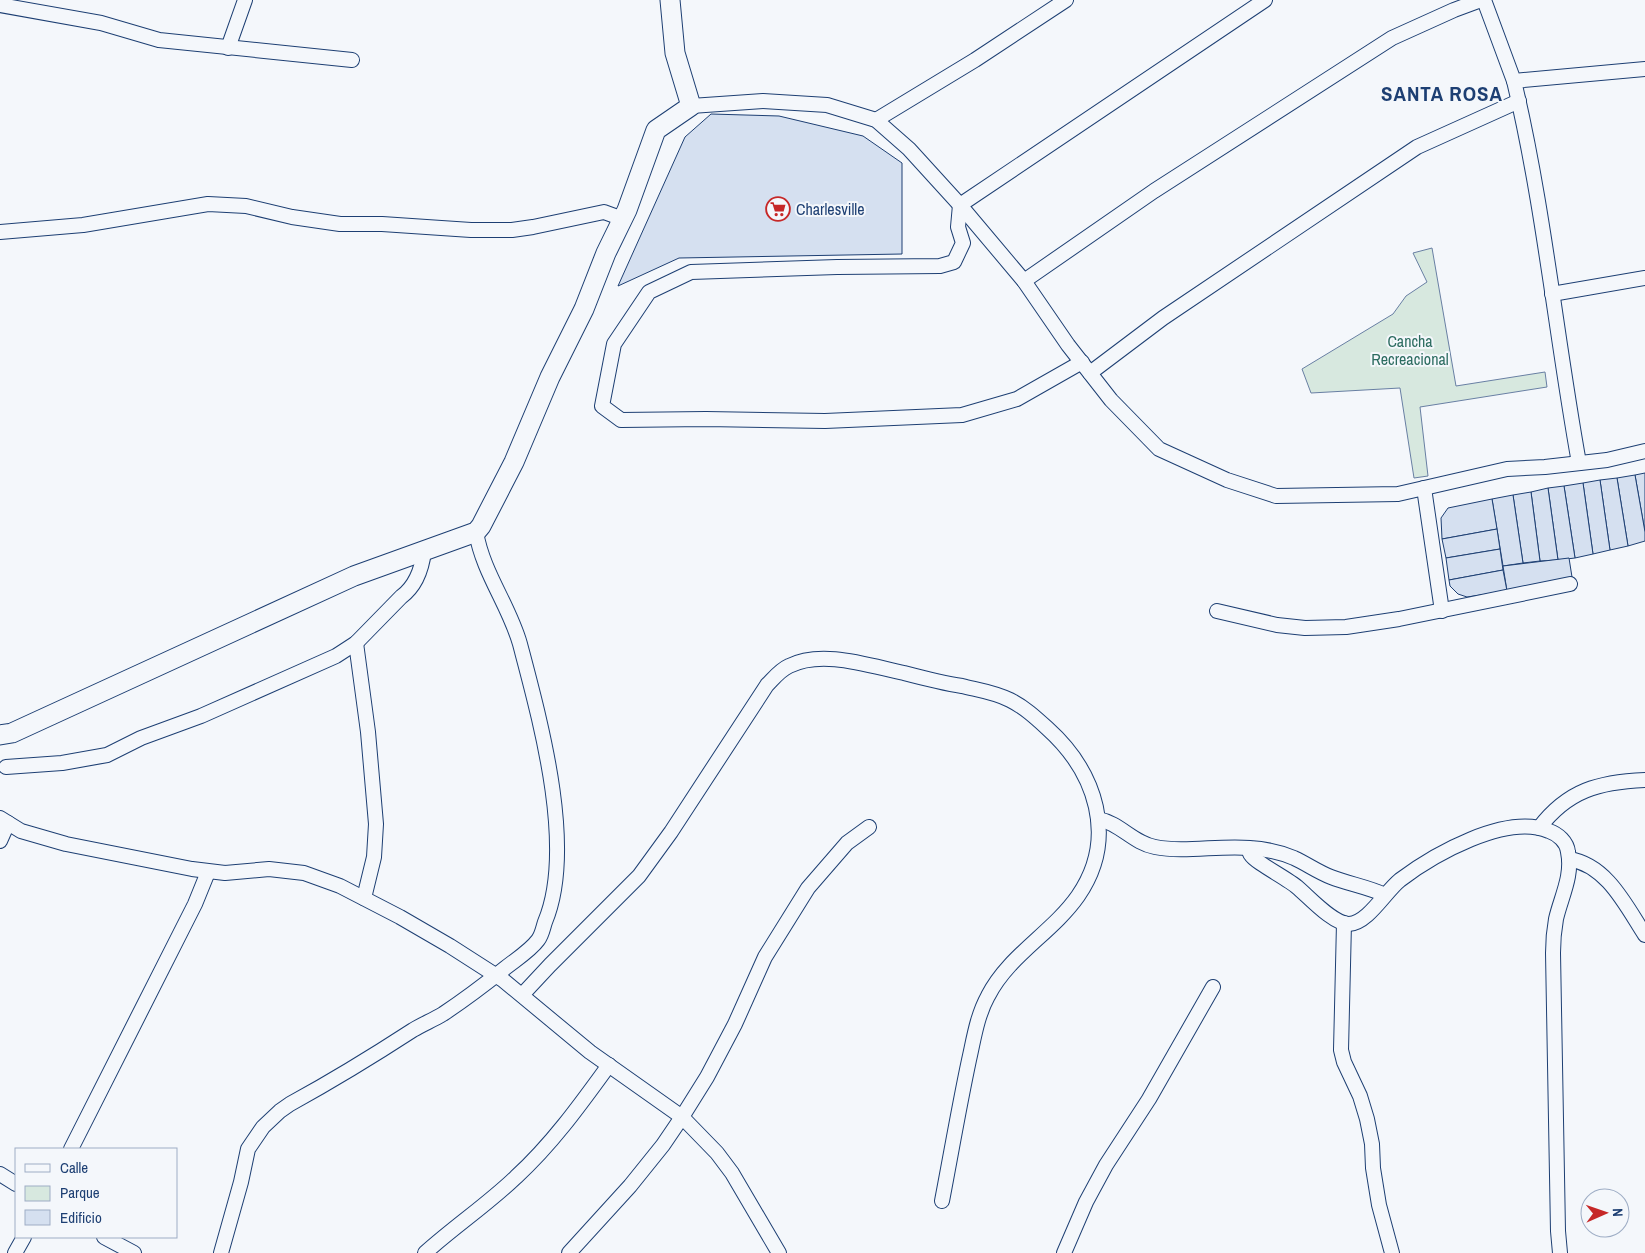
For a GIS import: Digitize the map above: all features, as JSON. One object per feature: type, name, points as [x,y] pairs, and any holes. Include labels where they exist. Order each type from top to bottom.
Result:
[{"type":"street","points":[[228,48],[245,0]]},
{"type":"street","points":[[670,0],[674,53],[691,106]]},
{"type":"street","points":[[876,120],[967,65],[1066,0]]},
{"type":"street","points":[[960,205],[1265,0]]},
{"type":"street","points":[[1024,281],[1154,191],[1392,38],[1454,10],[1482,0],[1514,81],[1525,125],[1564,380],[1579,463]]},
{"type":"street","points":[[0,5],[101,23],[158,40],[352,60]]},
{"type":"street","points":[[1514,81],[1645,69]]},
{"type":"street","points":[[0,735],[12,733],[354,576],[476,532],[481,526],[514,462],[550,377],[584,309],[606,253],[623,218],[656,130],[691,106],[763,100],[827,105],[876,120],[909,148],[1024,281],[1111,400],[1159,449],[1227,480],[1276,496],[1398,494],[1506,469],[1607,460],[1645,451]]},
{"type":"street","points":[[960,205],[958,227],[962,243],[954,262],[940,266],[691,272],[649,292],[614,344],[602,406],[621,420],[716,418],[825,421],[962,415],[1017,399],[1086,368],[1418,148],[1519,101]]},
{"type":"street","points":[[0,232],[83,225],[208,204],[246,206],[292,217],[340,224],[382,224],[471,230],[526,228],[604,212],[623,218]]},
{"type":"street","points":[[1552,294],[1645,278]]},
{"type":"street","points":[[1424,488],[1442,611]]},
{"type":"street","points":[[222,1253],[248,1149],[263,1127],[280,1111],[373,1056],[415,1028],[442,1014],[496,975],[538,939],[550,912],[556,869],[556,826],[541,728],[521,650],[502,599],[486,569],[476,532]]},
{"type":"street","points":[[6,768],[62,763],[107,755],[156,731],[201,716],[336,656],[356,643],[409,591],[419,573],[424,551]]},
{"type":"street","points":[[1216,611],[1277,625],[1305,628],[1346,627],[1442,611],[1570,584]]},
{"type":"street","points":[[356,643],[368,732],[376,824],[374,857],[364,898]]},
{"type":"street","points":[[522,996],[550,965],[639,876],[671,832],[767,685],[782,670],[798,662],[824,658],[979,689],[1010,700],[1035,716],[1069,750],[1087,779],[1098,819],[1098,842],[1092,869],[1078,895],[1057,920],[1008,966],[992,987],[982,1008],[964,1082],[942,1200]]},
{"type":"street","points":[[1538,828],[1558,806],[1573,795],[1612,782],[1645,780]]},
{"type":"street","points":[[1098,819],[1106,821],[1140,843],[1155,847],[1249,848],[1285,855],[1318,872],[1385,895]]},
{"type":"street","points":[[0,841],[4,820],[21,831],[66,844],[208,872],[247,872],[269,869],[304,873],[340,886],[364,898],[450,946],[496,975],[590,1052],[682,1117],[711,1147],[732,1173],[779,1253]]},
{"type":"street","points":[[569,1253],[630,1186],[663,1145],[682,1117],[707,1077],[735,1024],[765,957],[808,888],[847,843],[869,828]]},
{"type":"street","points":[[1249,848],[1252,857],[1291,882],[1334,919],[1350,924],[1361,920],[1398,881],[1464,842],[1509,828],[1538,828],[1550,831],[1560,838],[1567,848],[1569,858],[1568,878],[1554,931],[1558,1231],[1560,1253]]},
{"type":"street","points":[[1569,858],[1582,861],[1601,873],[1645,936]]},
{"type":"street","points":[[72,1148],[195,904],[208,872]]},
{"type":"street","points":[[1344,923],[1341,1050],[1344,1062],[1360,1096],[1367,1119],[1372,1144],[1378,1205],[1392,1253]]},
{"type":"street","points":[[1064,1253],[1086,1202],[1106,1164],[1149,1099],[1213,988]]},
{"type":"street","points":[[426,1253],[516,1178],[565,1124],[609,1065]]},
{"type":"street","points":[[0,1174],[15,1183]]},
{"type":"street","points":[[15,1253],[23,1238]]},
{"type":"street","points":[[106,1238],[134,1253]]},
{"type":"green space","name":"Cancha Recreacional","points":[[1432,248],[1456,386],[1545,372],[1547,387],[1420,407],[1428,476],[1414,478],[1400,388],[1311,393],[1302,369],[1393,314],[1406,296],[1427,282],[1413,253]]},
{"type":"building","name":"Charlesville","points":[[711,114],[779,116],[863,136],[902,163],[902,254],[679,258],[618,286],[685,137]]},
{"type":"building","points":[[1645,473],[1645,532],[1635,475]]},
{"type":"building","points":[[1635,475],[1645,541],[1628,546],[1617,478]]},
{"type":"building","points":[[1617,478],[1628,546],[1610,550],[1600,480]]},
{"type":"building","points":[[1600,480],[1610,550],[1593,554],[1583,483]]},
{"type":"building","points":[[1583,483],[1593,554],[1575,558],[1564,486]]},
{"type":"building","points":[[1564,486],[1575,558],[1558,560],[1548,488]]},
{"type":"building","points":[[1548,488],[1558,560],[1540,561],[1531,492]]},
{"type":"building","points":[[1531,492],[1540,561],[1523,563],[1513,495]]},
{"type":"building","points":[[1513,495],[1523,563],[1503,566],[1492,499]]},
{"type":"building","points":[[1492,499],[1497,529],[1442,539],[1441,518],[1448,508]]},
{"type":"building","points":[[1497,529],[1500,549],[1446,558],[1442,539]]},
{"type":"building","points":[[1500,549],[1503,570],[1449,580],[1446,558]]},
{"type":"building","points":[[1569,558],[1572,577],[1507,591],[1503,566]]},
{"type":"building","points":[[1503,570],[1507,591],[1467,597],[1458,594],[1450,586],[1449,580]]},
{"type":"place","name":"Charlesville","points":[[778,209]]},
{"type":"district","name":"SANTA ROSA","points":[[1442,93]]}]
